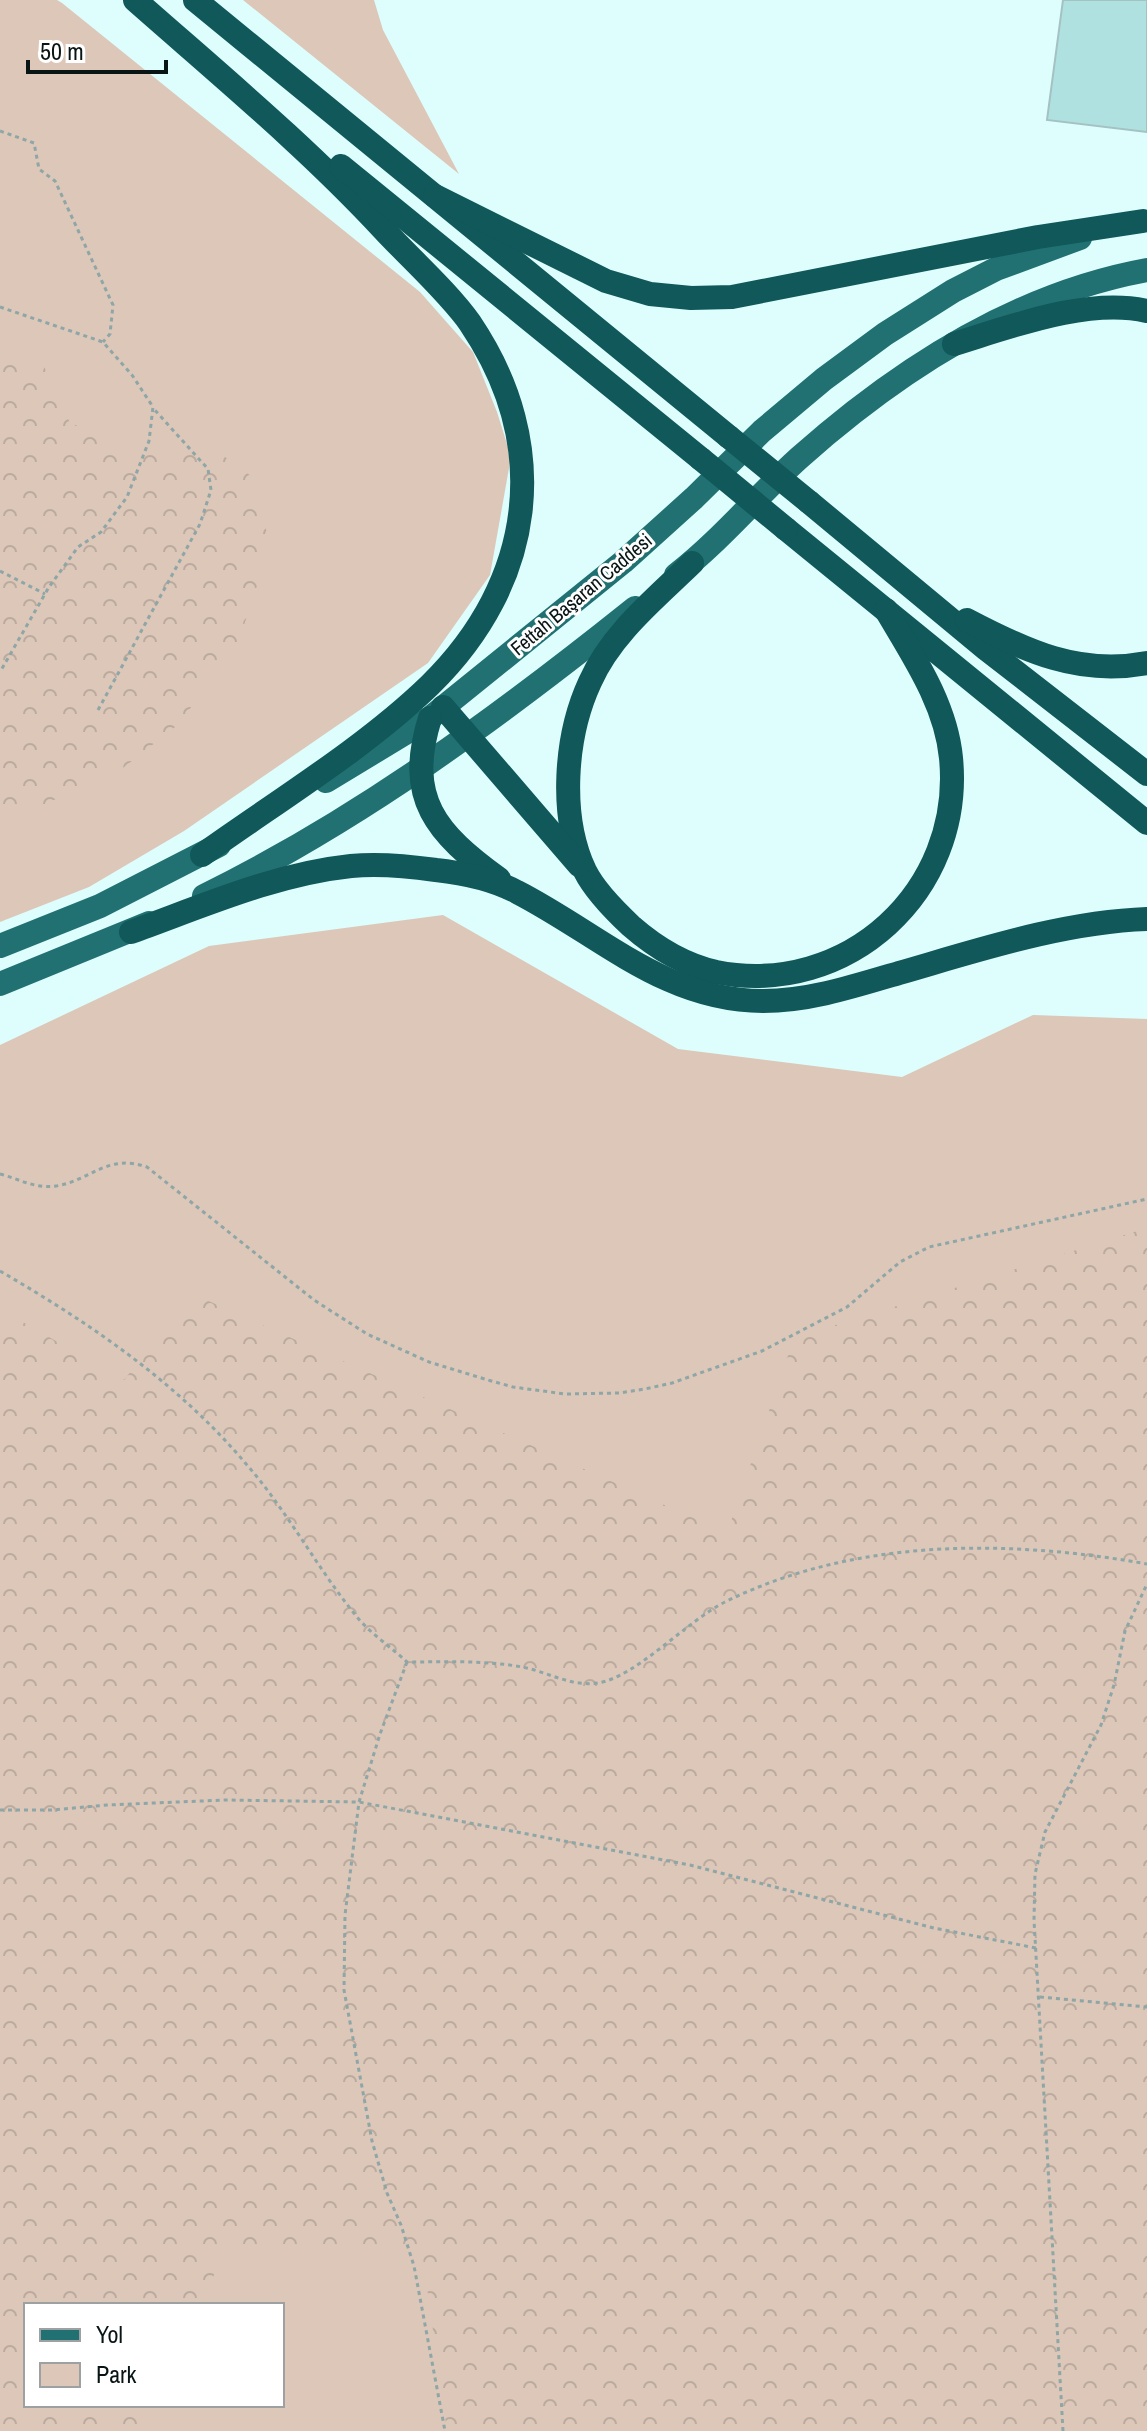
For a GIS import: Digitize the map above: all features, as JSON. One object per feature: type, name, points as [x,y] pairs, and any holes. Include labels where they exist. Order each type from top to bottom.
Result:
[{"type":"highway","points":[[137,0],[1147,823]]},
{"type":"highway","points":[[137,0],[332,175],[467,319],[506,391],[518,433],[522,468],[523,505],[514,552],[494,599],[467,641],[431,683],[397,714],[202,855]]},
{"type":"highway","points":[[195,0],[985,648],[1147,774]]},
{"type":"highway","points":[[435,196],[606,281],[650,294],[691,298],[732,297],[1038,237],[1145,221]]},
{"type":"highway","points":[[954,344],[1043,317],[1083,310],[1147,311]]},
{"type":"highway","points":[[586,873],[575,844],[567,786],[578,721],[590,682],[619,638],[692,563]]},
{"type":"highway","points":[[930,601],[990,632],[1059,661],[1091,667],[1129,667],[1147,663]]},
{"type":"highway","points":[[886,610],[924,676],[943,722],[951,758],[952,797],[947,828],[932,865],[912,900],[867,943],[837,960],[801,971],[758,975],[715,972],[652,945],[616,912],[586,873],[466,736],[437,713],[421,746],[420,768],[428,806],[456,845],[515,891],[621,957],[682,985],[728,999],[795,999],[1102,921],[1147,919]]},
{"type":"highway","points":[[131,932],[250,889],[310,872],[353,865],[397,865],[451,872],[484,879],[515,891]]},
{"type":"main road","name":"Fettah Başaran Caddesi","points":[[0,946],[100,906],[202,855],[437,713],[623,562],[762,431],[824,379],[885,334],[953,291],[996,269],[1048,248],[1145,221]]},
{"type":"main road","points":[[0,984],[131,932],[246,874],[386,793],[567,663],[692,563],[797,460],[899,377],[954,344],[1040,300],[1091,283],[1147,270]]},
{"type":"path","points":[[0,131],[34,143],[39,169],[55,181],[113,305],[110,334],[103,342]]},
{"type":"path","points":[[0,307],[103,342],[132,375],[153,407],[208,469],[211,490],[200,524],[98,710]]},
{"type":"path","points":[[0,672],[45,594],[78,547],[101,532],[127,497],[149,441],[153,407]]},
{"type":"path","points":[[0,571],[45,594]]},
{"type":"path","points":[[0,1174],[32,1185],[54,1186],[113,1164],[132,1163],[147,1167],[314,1300],[367,1334],[429,1362],[488,1380],[565,1394],[645,1389],[672,1383],[762,1351],[847,1307],[900,1262],[929,1247],[1147,1199]]},
{"type":"path","points":[[0,1271],[54,1302],[122,1349],[200,1414],[267,1489],[359,1619],[407,1662],[472,1661],[522,1667],[574,1683],[600,1682],[614,1678],[657,1651],[698,1618],[737,1596],[789,1577],[859,1559],[926,1550],[997,1548],[1069,1552],[1147,1564]]},
{"type":"path","points":[[1063,2431],[1033,1897],[1045,1832],[1101,1725],[1114,1685],[1125,1631],[1147,1584]]},
{"type":"path","points":[[407,1662],[359,1802],[345,1915],[344,1990],[372,2141],[414,2266],[445,2431]]},
{"type":"path","points":[[0,1810],[226,1800],[359,1802],[690,1865],[934,1928],[1036,1948]]},
{"type":"path","points":[[1040,1997],[1147,2007]]},
{"type":"green space","points":[[0,0],[57,0],[62,3],[420,292],[473,352],[511,457],[490,575],[428,663],[184,831],[89,887],[0,922]]},
{"type":"green space","points":[[243,0],[374,0],[383,30],[459,174]]},
{"type":"green space","points":[[0,346],[42,362],[70,423],[144,452],[221,454],[251,476],[267,533],[258,583],[234,655],[174,728],[119,771],[0,824]]},
{"type":"green space","points":[[443,915],[678,1049],[902,1077],[1033,1015],[1147,1019],[1147,2431],[0,2431],[0,1045],[209,946]]},
{"type":"green space","points":[[1147,1228],[1147,2431],[447,2431],[421,2244],[225,2253],[200,2303],[24,2303],[24,2407],[151,2407],[139,2431],[0,2431],[0,1309],[124,1380],[193,1294],[727,1533],[794,1338]]},
{"type":"building","points":[[1063,0],[1147,0],[1147,132],[1047,120]]}]
